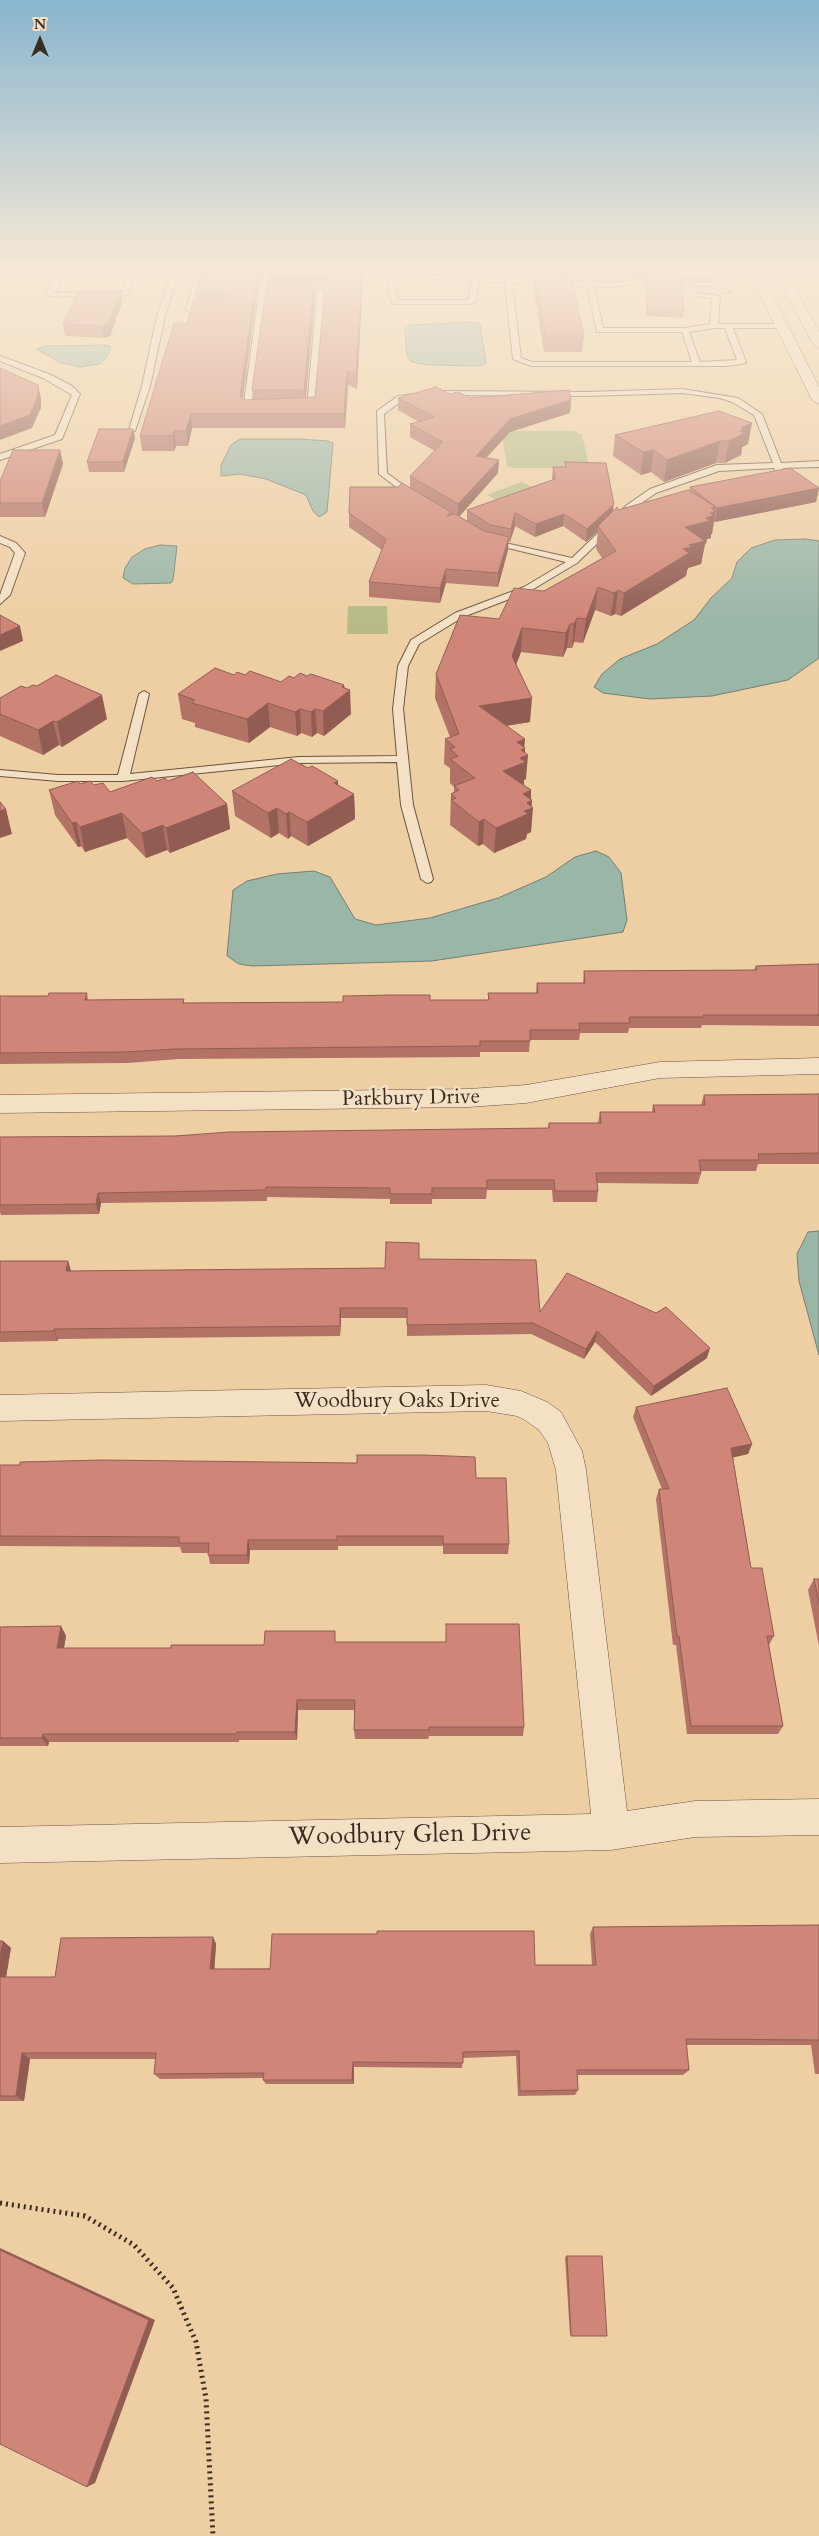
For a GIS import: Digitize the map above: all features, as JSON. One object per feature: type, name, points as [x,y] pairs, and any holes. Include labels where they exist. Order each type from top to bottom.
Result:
[{"type":"street","name":"Parkbury Drive","points":[[0,1104],[488,1097],[556,1090],[628,1074],[660,1070],[819,1066]]},
{"type":"street","name":"Woodbury Oaks Drive","points":[[0,1408],[486,1398],[521,1404],[536,1411],[550,1421],[559,1434],[567,1451],[571,1470],[611,1832]]},
{"type":"street","name":"Woodbury Glen Drive","points":[[0,1845],[611,1832],[695,1819],[819,1817]]},
{"type":"lane","points":[[0,457],[59,437],[76,394],[71,389]]},
{"type":"lane","points":[[131,431],[145,389]]},
{"type":"lane","points":[[250,389],[247,410],[265,410]]},
{"type":"lane","points":[[293,409],[311,409],[313,389]]},
{"type":"lane","points":[[421,502],[383,474],[380,422],[380,413],[394,402],[419,394],[682,391],[720,396],[735,400],[758,414],[781,474]]},
{"type":"lane","points":[[427,879],[407,805],[401,759],[398,709],[403,666],[416,642],[459,615],[527,589],[574,561],[630,507],[653,491],[708,473],[717,468],[777,464],[819,464]]},
{"type":"lane","points":[[708,473],[720,476],[819,474]]},
{"type":"lane","points":[[479,536],[487,541],[574,561]]},
{"type":"lane","points":[[0,540],[14,545],[20,553],[5,595],[0,601]]},
{"type":"lane","points":[[123,778],[144,694]]},
{"type":"lane","points":[[0,773],[58,778],[123,778],[289,760],[401,759]]},
{"type":"path","points":[[0,2203],[85,2216],[134,2245],[173,2288],[196,2342],[206,2399],[213,2536]]},
{"type":"green space","points":[[511,431],[574,431],[582,435],[589,465],[582,468],[515,468],[507,466],[502,435]]},
{"type":"green space","points":[[521,482],[538,489],[503,503],[487,495]]},
{"type":"green space","points":[[348,606],[387,606],[388,634],[347,634]]},
{"type":"shaded area","points":[[240,439],[298,439],[333,443],[327,512],[319,517],[313,511],[306,495],[266,479],[240,474],[221,476],[221,465],[231,445]]},
{"type":"shaded area","points":[[805,539],[819,541],[819,658],[788,680],[712,696],[650,699],[603,693],[594,687],[602,674],[620,659],[657,644],[694,620],[711,598],[732,578],[737,562],[751,548],[775,540]]},
{"type":"shaded area","points":[[160,545],[177,546],[171,583],[133,584],[123,578],[125,568],[132,557],[145,549]]},
{"type":"shaded area","points":[[596,851],[609,857],[621,873],[627,920],[623,932],[432,961],[252,966],[239,964],[227,956],[233,890],[247,881],[277,874],[314,871],[330,877],[355,919],[376,925],[430,918],[498,898],[546,877],[575,857]]},
{"type":"shaded area","points":[[819,1231],[819,1355],[799,1281],[797,1254],[808,1232]]},
{"type":"building","points":[[0,389],[38,389],[38,395],[30,415],[0,426]]},
{"type":"building","points":[[154,389],[241,389],[240,396],[246,400],[315,397],[316,389],[346,389],[344,414],[191,414],[186,431],[174,431],[173,436],[140,436]]},
{"type":"building","points":[[252,389],[304,389],[304,390]]},
{"type":"building","points":[[428,389],[441,389],[450,394],[458,392],[471,398],[569,390],[571,400],[510,419],[476,456],[499,460],[458,504],[410,476],[443,442],[410,424],[435,417],[398,398]]},
{"type":"building","points":[[719,411],[752,423],[741,428],[745,429],[740,431],[745,433],[729,441],[720,441],[667,460],[654,450],[643,452],[615,435]]},
{"type":"building","points":[[99,429],[133,429],[123,462],[87,462]]},
{"type":"building","points":[[13,450],[60,450],[42,503],[0,503],[0,481]]},
{"type":"building","points":[[565,462],[606,463],[614,504],[587,529],[564,514],[536,524],[515,513],[511,529],[491,525],[467,510],[555,479],[553,467],[566,467]]},
{"type":"building","points":[[790,468],[819,488],[717,508],[690,487]]},
{"type":"building","points":[[402,483],[451,512],[447,516],[455,514],[484,531],[509,537],[498,573],[446,569],[440,588],[369,582],[386,539],[349,513],[350,487],[398,487]]},
{"type":"building","points":[[688,490],[716,507],[711,508],[716,511],[710,513],[715,515],[706,518],[710,521],[685,527],[705,541],[689,545],[692,547],[683,549],[689,553],[624,593],[618,590],[614,593],[598,587],[586,619],[577,618],[574,624],[570,624],[566,633],[522,628],[512,656],[532,698],[479,706],[525,739],[517,742],[525,748],[521,750],[528,755],[520,758],[526,762],[503,771],[531,790],[523,794],[532,800],[527,803],[533,808],[524,811],[528,814],[496,828],[484,819],[479,822],[451,800],[456,798],[451,794],[459,790],[454,786],[475,778],[450,759],[458,756],[450,749],[455,747],[445,739],[459,734],[436,674],[460,615],[499,619],[514,588],[544,591],[616,551],[598,526],[617,507],[618,510]]},
{"type":"building","points":[[0,615],[20,626],[0,635]]},
{"type":"building","points":[[215,668],[234,675],[237,672],[245,675],[250,671],[281,682],[289,676],[294,678],[300,673],[307,676],[311,674],[344,685],[342,687],[350,690],[323,711],[315,709],[311,712],[300,709],[295,712],[268,703],[247,719],[192,703],[195,700],[178,694]]},
{"type":"building","points":[[56,675],[102,695],[57,722],[53,721],[38,730],[0,714],[0,698],[21,686],[27,688],[33,685],[37,686]]},
{"type":"building","points":[[291,759],[308,768],[312,766],[338,781],[334,783],[354,794],[307,822],[289,812],[286,814],[277,808],[268,813],[232,791]]},
{"type":"building","points":[[193,772],[227,804],[166,828],[163,825],[142,833],[122,813],[80,827],[76,822],[72,823],[49,790],[78,781],[80,784],[90,781],[94,785],[103,783],[110,792],[152,777],[157,781],[165,778],[168,781]]},
{"type":"building","points":[[0,802],[6,809],[0,811]]},
{"type":"building","points":[[819,964],[819,1015],[629,1017],[630,1023],[579,1023],[580,1030],[530,1030],[530,1041],[480,1041],[480,1046],[0,1053],[0,996],[48,996],[49,993],[87,993],[85,1000],[184,999],[183,1003],[343,1002],[343,996],[392,995],[430,995],[430,1000],[489,1000],[488,993],[538,993],[537,983],[585,983],[584,971],[757,970],[756,966]]},
{"type":"building","points":[[819,1094],[819,1153],[758,1154],[759,1160],[699,1160],[701,1173],[596,1173],[598,1191],[555,1191],[554,1180],[487,1180],[487,1188],[432,1188],[432,1194],[390,1194],[390,1188],[266,1187],[265,1190],[98,1193],[96,1204],[0,1205],[0,1137],[175,1136],[229,1132],[549,1128],[549,1123],[601,1123],[600,1112],[655,1112],[653,1105],[705,1105],[704,1095]]},
{"type":"building","points":[[386,1242],[419,1243],[419,1259],[536,1260],[540,1312],[567,1273],[656,1313],[666,1307],[710,1348],[654,1386],[597,1331],[586,1349],[533,1323],[407,1325],[407,1308],[340,1308],[340,1326],[54,1329],[54,1331],[0,1332],[0,1261],[68,1261],[66,1271],[385,1268]]},
{"type":"building","points":[[727,1388],[752,1444],[731,1448],[751,1568],[762,1568],[774,1636],[767,1636],[783,1726],[691,1726],[679,1636],[677,1636],[659,1489],[669,1489],[636,1407]]},
{"type":"building","points":[[357,1455],[475,1457],[476,1478],[506,1478],[509,1544],[443,1544],[443,1536],[337,1536],[337,1540],[248,1540],[247,1555],[208,1555],[209,1543],[179,1543],[179,1537],[0,1536],[0,1465],[20,1465],[20,1462],[103,1460],[357,1463]]},
{"type":"building","points":[[814,1579],[819,1579],[819,1603]]},
{"type":"building","points":[[446,1624],[519,1624],[524,1727],[429,1727],[429,1730],[354,1730],[355,1700],[297,1700],[295,1732],[237,1732],[236,1734],[43,1734],[42,1738],[0,1738],[0,1627],[61,1626],[57,1648],[171,1648],[171,1645],[264,1645],[265,1631],[335,1631],[335,1642],[446,1642]]},
{"type":"building","points":[[819,1925],[819,2040],[686,2039],[689,2070],[577,2070],[578,2090],[520,2091],[519,2051],[463,2052],[463,2063],[353,2062],[352,2080],[263,2080],[264,2073],[154,2074],[156,2053],[22,2053],[16,2096],[0,2096],[0,1977],[55,1977],[61,1938],[213,1937],[210,1969],[270,1969],[272,1934],[377,1934],[377,1931],[534,1931],[535,1965],[596,1965],[593,1927]]},
{"type":"building","points":[[0,1941],[3,1941],[0,1959]]},
{"type":"building","points":[[0,2250],[149,2320],[87,2487],[0,2444]]},
{"type":"building","points":[[567,2256],[602,2256],[607,2336],[571,2336]]}]
